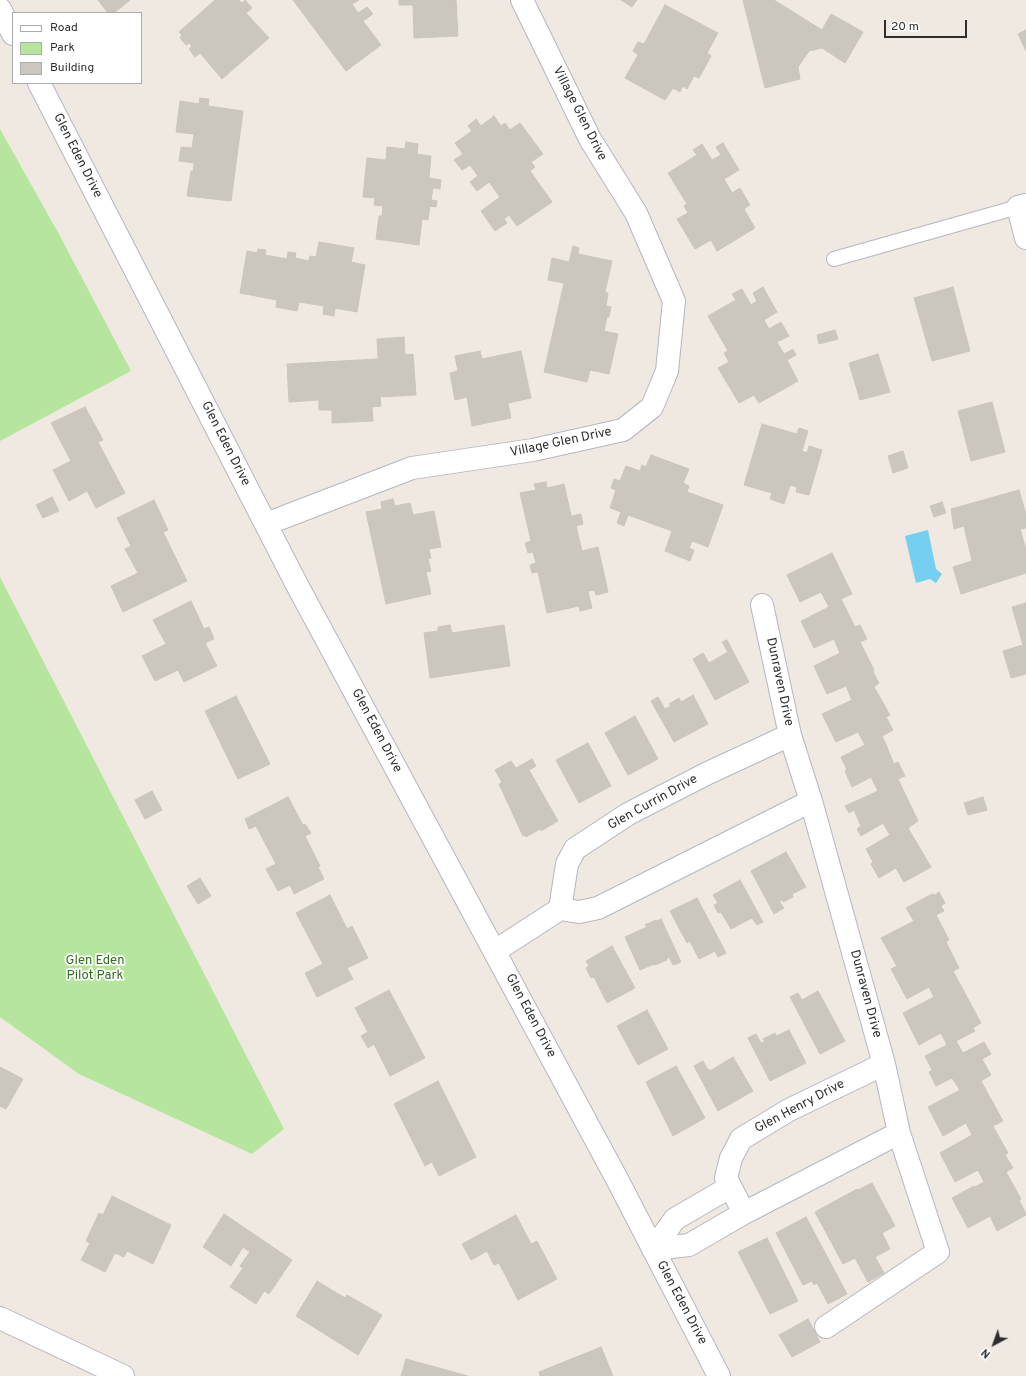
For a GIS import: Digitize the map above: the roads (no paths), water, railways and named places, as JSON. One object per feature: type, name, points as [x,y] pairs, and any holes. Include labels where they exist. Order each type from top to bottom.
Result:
[{"type":"street","name":"Village Glen Drive","points":[[266,524],[412,468],[533,450],[623,430],[652,407],[667,371],[674,301],[636,213],[590,139],[522,0]]},
{"type":"street","points":[[0,9],[12,32]]},
{"type":"street","name":"Glen Eden Drive","points":[[40,84],[300,590],[618,1181],[652,1249],[720,1376]]},
{"type":"street","points":[[1022,206],[1026,238]]},
{"type":"street","name":"Dunraven Drive","points":[[762,605],[790,734],[811,801],[884,1064],[900,1133],[938,1252],[826,1327]]},
{"type":"street","name":"Glen Currin Drive","points":[[560,909],[567,864],[575,849],[628,814],[708,773],[790,734]]},
{"type":"street","points":[[495,951],[560,909],[580,912],[598,908],[811,801]]},
{"type":"street","name":"Glen Henry Drive","points":[[744,1213],[726,1178],[731,1158],[741,1139],[789,1110],[884,1064]]},
{"type":"street","points":[[652,1249],[688,1245],[744,1213],[900,1133]]},
{"type":"street","points":[[652,1249],[675,1220],[730,1187]]},
{"type":"street","points":[[0,1318],[123,1376]]},
{"type":"lane","points":[[834,259],[1022,206]]},
{"type":"water","points":[[928,530],[936,569],[942,574],[936,583],[930,579],[916,583],[905,536]]},
{"type":"park label","name":"Glen Eden Pilot Park","points":[[95,968]]}]
